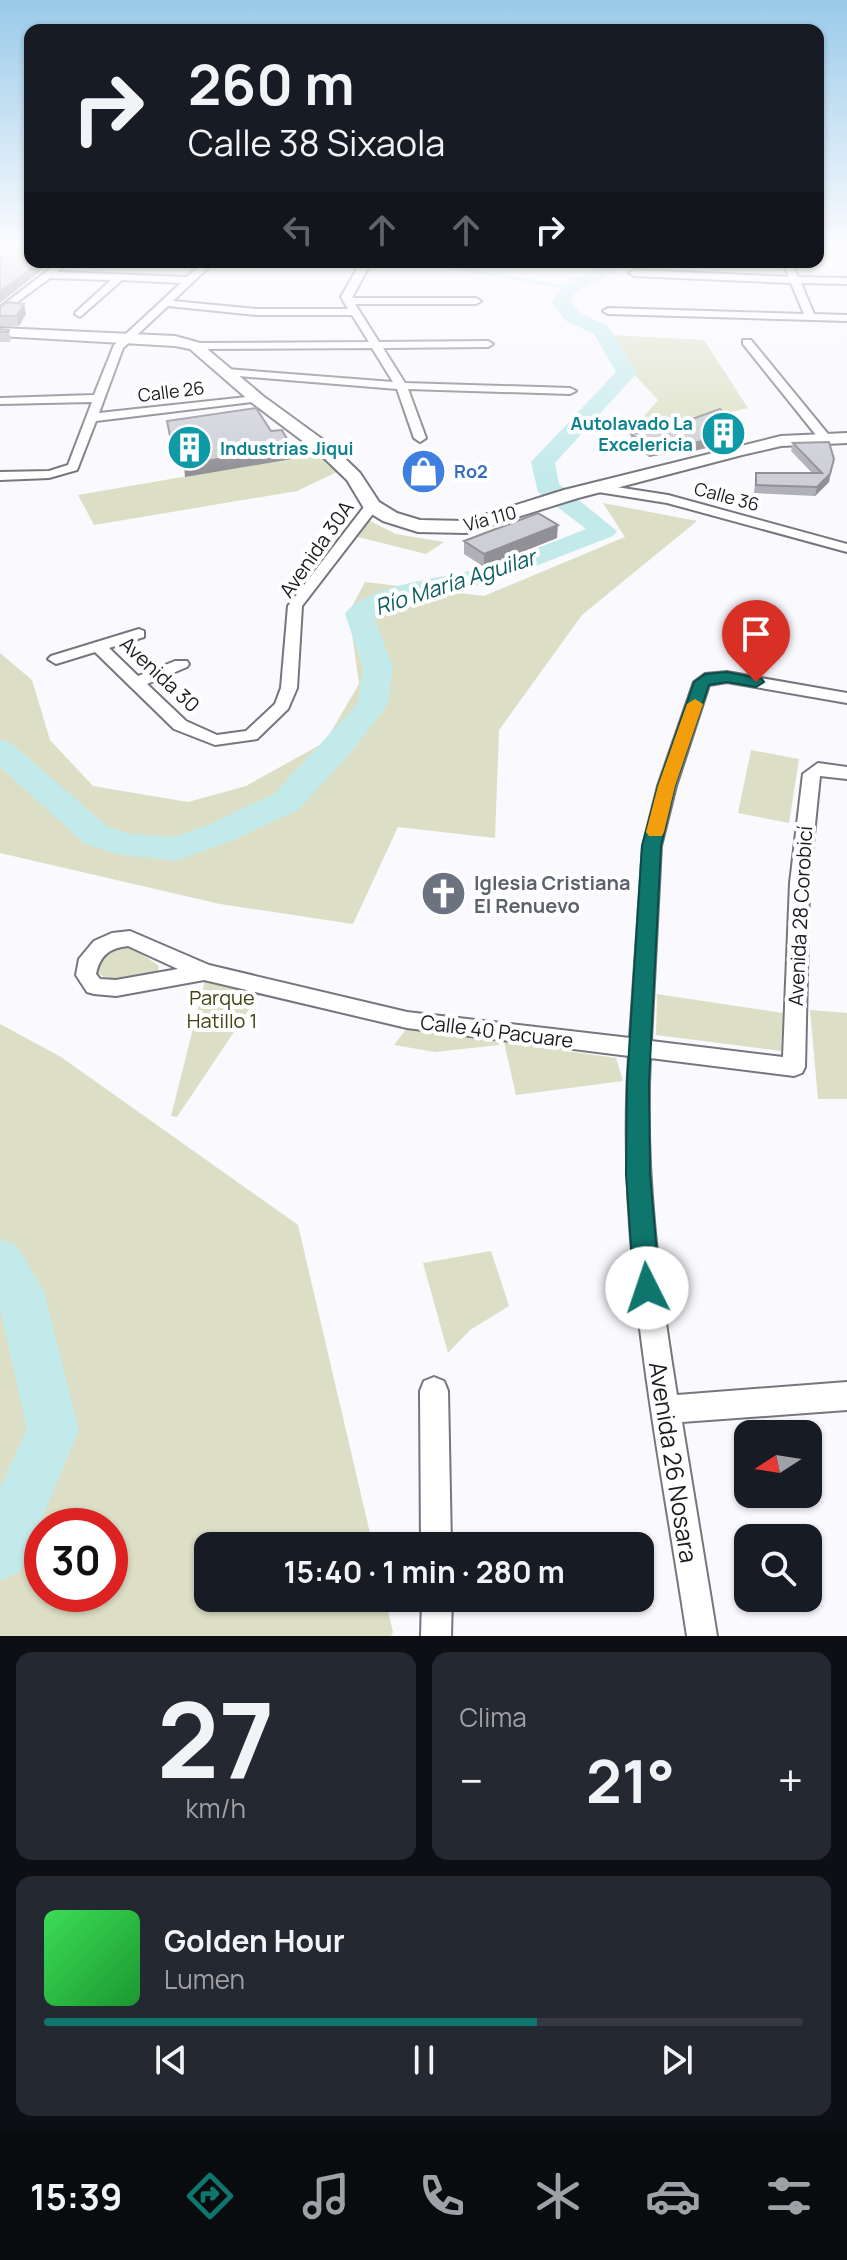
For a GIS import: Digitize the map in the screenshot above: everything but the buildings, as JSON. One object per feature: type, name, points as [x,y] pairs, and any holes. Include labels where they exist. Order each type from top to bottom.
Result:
[{"type":"main road","points":[[0,332],[175,341],[195,346],[257,399],[336,458],[354,477],[372,506]]},
{"type":"main road","name":"Vía 110","points":[[372,506],[390,517],[441,529],[466,527],[571,494],[740,450],[824,437],[847,438]]},
{"type":"street","points":[[0,476],[68,471],[73,467],[118,347],[149,321]]},
{"type":"street","points":[[362,321],[402,387],[420,438]]},
{"type":"street","points":[[747,342],[824,437]]},
{"type":"street","points":[[195,346],[488,344]]},
{"type":"street","name":"Calle 26","points":[[226,372],[402,387],[570,391]]},
{"type":"street","points":[[2,404],[97,398]]},
{"type":"street","name":"Calle 26","points":[[90,418],[257,399]]},
{"type":"street","name":"Calle 36","points":[[597,488],[668,499],[847,548]]},
{"type":"street","name":"Avenida 30A","points":[[240,738],[266,724],[282,706],[289,688],[295,606],[372,506]]},
{"type":"street","points":[[56,659],[139,634]]},
{"type":"street","name":"Avenida 30","points":[[98,646],[180,725],[196,735],[215,740],[240,738]]},
{"type":"street","points":[[138,682],[181,664]]},
{"type":"street","name":"Avenida 26 Nosara","points":[[702,1636],[646,1274],[638,1174],[639,1047],[652,846],[667,786],[702,682],[711,677],[727,677],[847,698]]},
{"type":"street","name":"Avenida 28 Corobicí","points":[[794,1067],[802,829],[812,774],[818,769],[847,773]]},
{"type":"street","name":"Calle 40 Pacuare","points":[[204,972],[116,988],[94,986],[86,975],[89,959],[101,946],[112,940],[130,938],[204,972],[407,1020],[794,1067]]},
{"type":"street","points":[[434,1391],[436,1532]]},
{"type":"street","points":[[667,1409],[847,1396]]},
{"type":"street","points":[[436,1636],[437,1612]]},
{"type":"green space","points":[[610,335],[704,340],[748,408],[637,435],[644,416],[658,400],[631,371]]},
{"type":"green space","points":[[316,454],[339,471],[297,491],[94,525],[78,495]]},
{"type":"green space","points":[[603,503],[697,521],[582,615],[499,730],[495,838],[398,827],[353,924],[220,904],[0,853],[0,653],[32,680],[50,740],[93,786],[188,802],[246,786],[325,742],[359,684],[349,612],[365,582],[484,596],[625,537]]},
{"type":"green space","points":[[368,520],[396,534],[444,542],[426,554],[354,536]]},
{"type":"green space","points":[[751,750],[799,759],[789,823],[738,813]]},
{"type":"green space","points":[[117,946],[144,956],[159,966],[158,971],[117,979],[94,971],[96,960]]},
{"type":"green space","name":"Parque Hatillo 1","points":[[205,981],[260,993],[177,1117],[171,1116]]},
{"type":"green space","points":[[657,994],[783,1013],[781,1051],[656,1035]]},
{"type":"green space","points":[[810,1010],[847,1013],[847,1099],[818,1099]]},
{"type":"green space","points":[[0,1024],[61,1057],[298,1225],[370,1532],[194,1532],[194,1612],[388,1612],[393,1632],[391,1636],[0,1636]]},
{"type":"green space","points":[[407,1028],[498,1040],[499,1045],[435,1052],[394,1045]]},
{"type":"green space","points":[[504,1042],[616,1058],[623,1081],[516,1095]]},
{"type":"green space","points":[[491,1251],[509,1306],[470,1330],[448,1353],[423,1263]]},
{"type":"waterway","name":"Río María Aguilar","points":[[0,750],[96,835],[128,846],[177,849],[286,802],[341,744],[373,704],[378,667],[359,614],[383,600],[493,573],[604,531],[547,487],[543,462],[627,373],[601,330],[582,321]]},
{"type":"waterway","name":"Río María Aguilar","points":[[0,1261],[20,1291],[53,1430],[0,1552]]},
{"type":"slow traffic","points":[[655,832],[695,704]]},
{"type":"place","name":"Autolavado La Excelericia","points":[[724,433]]},
{"type":"place","name":"Industrias Jiqui","points":[[189,448]]},
{"type":"place","name":"Ro2","points":[[423,471]]},
{"type":"place","name":"Iglesia Cristiana El Renuevo","points":[[443,893]]},
{"type":"route","points":[[647,1288],[638,1174],[638,1082],[652,846],[667,786],[702,682],[711,677],[756,682]]}]
